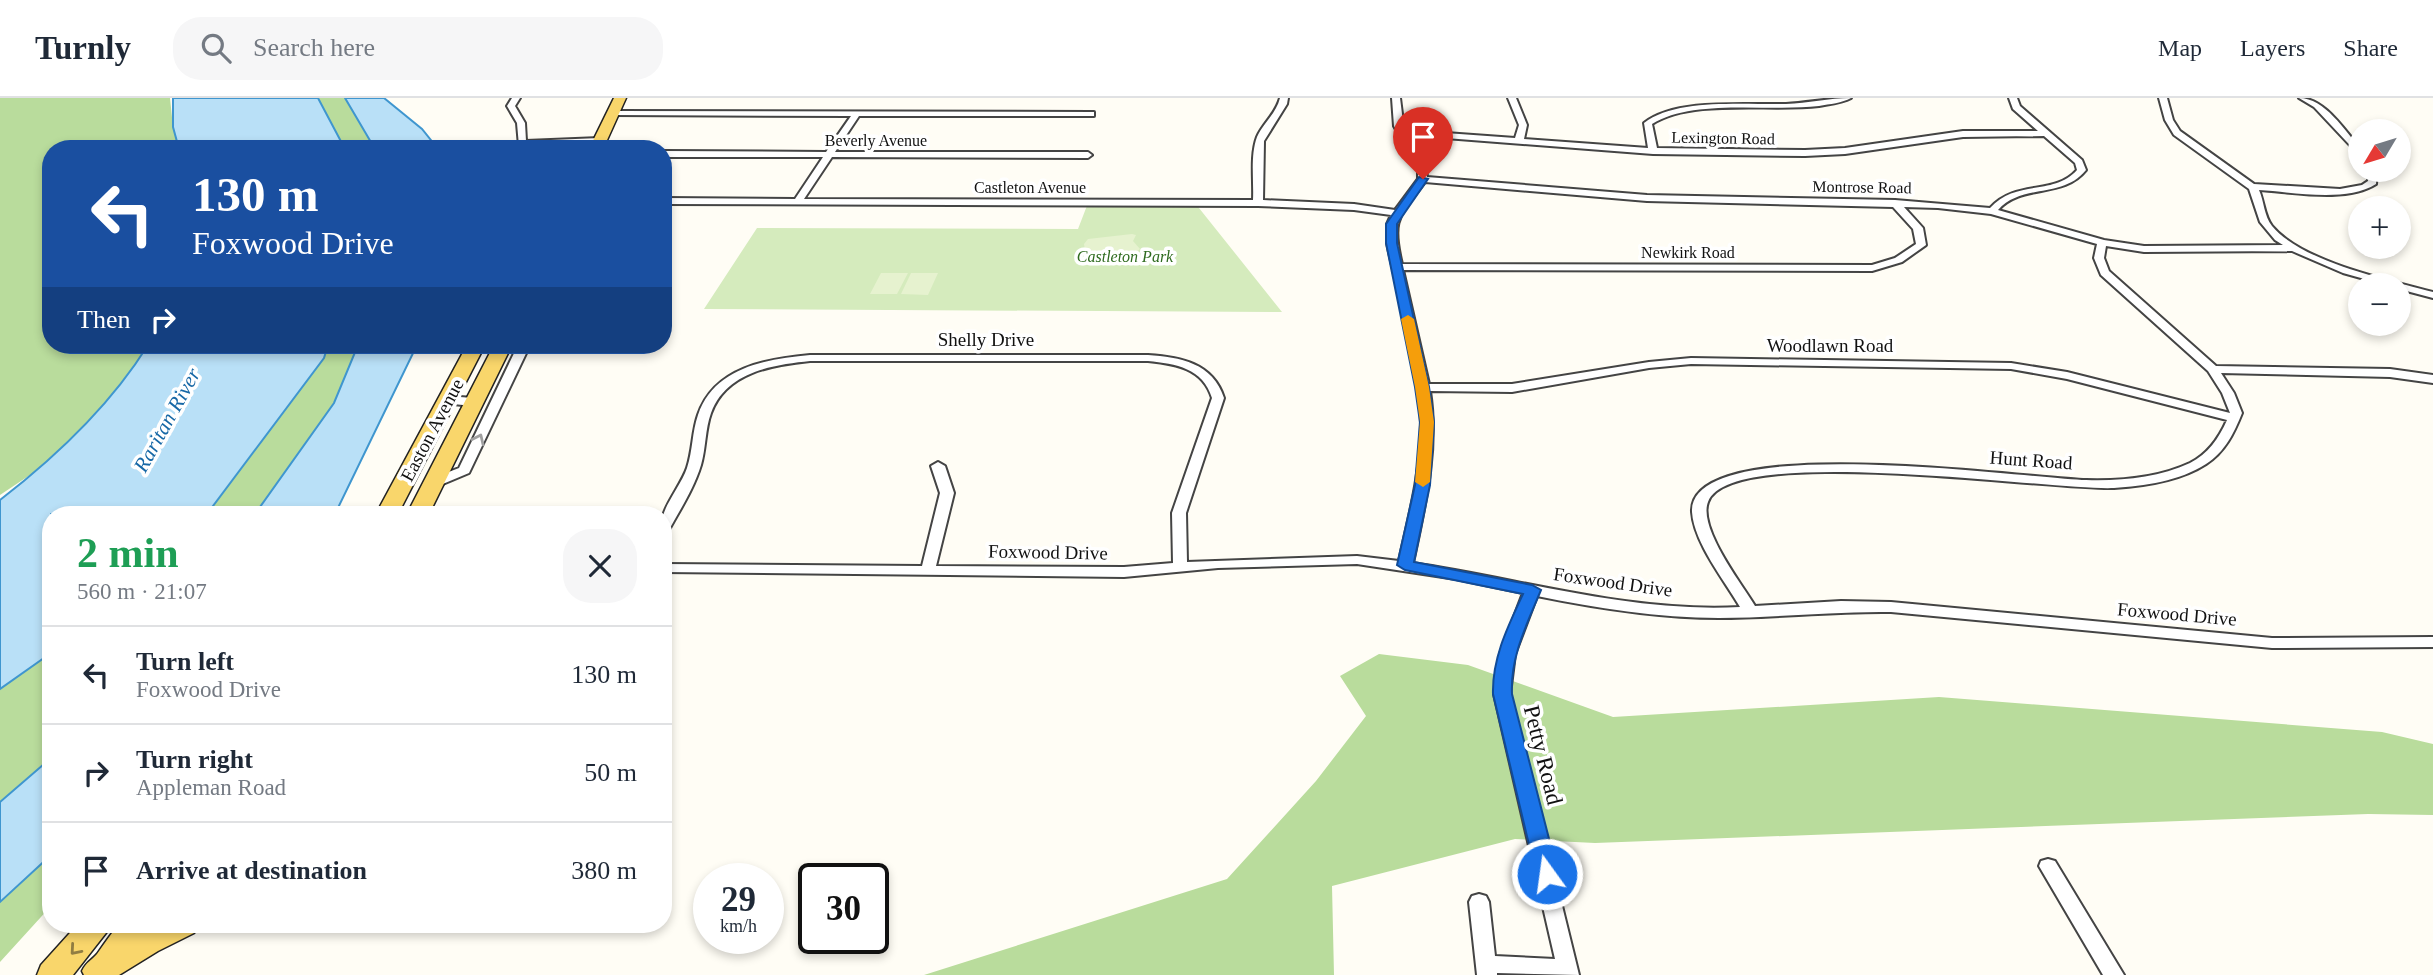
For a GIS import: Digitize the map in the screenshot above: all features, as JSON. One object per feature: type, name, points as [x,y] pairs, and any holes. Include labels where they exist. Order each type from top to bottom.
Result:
[{"type":"main road","points":[[600,140],[620,98]]},
{"type":"main road","name":"Easton Avenue","points":[[391,506],[472,354]]},
{"type":"main road","name":"Easton Avenue","points":[[422,506],[498,354]]},
{"type":"main road","points":[[52,975],[89,933]]},
{"type":"main road","points":[[96,973],[130,933]]},
{"type":"main road","points":[[96,973],[165,933]]},
{"type":"street","points":[[516,98],[511,106],[521,123],[522,140]]},
{"type":"street","points":[[1258,203],[1260,141],[1265,129],[1281,110],[1284,98]]},
{"type":"street","points":[[1396,98],[1401,132],[1422,169],[1423,179],[1397,213],[1392,224],[1396,267],[1427,422],[1423,485],[1405,565]]},
{"type":"street","points":[[1512,98],[1522,125],[1519,140]]},
{"type":"street","points":[[1653,151],[1648,123],[1654,115],[1667,109],[1696,105],[1793,106],[1847,98]]},
{"type":"street","points":[[1992,211],[2005,197],[2018,190],[2061,184],[2081,174],[2079,162],[2016,107],[2013,98]]},
{"type":"street","points":[[2163,98],[2169,120],[2177,132],[2252,187],[2258,195],[2261,214],[2268,228],[2296,248],[2329,264],[2357,273]]},
{"type":"street","points":[[2303,98],[2316,105],[2348,140]]},
{"type":"street","points":[[613,113],[1091,114]]},
{"type":"street","points":[[797,202],[856,114]]},
{"type":"street","name":"Lexington Road","points":[[1401,132],[1653,151],[1819,152],[1963,134],[2045,133]]},
{"type":"street","name":"Beverly Avenue","points":[[672,154],[1088,155]]},
{"type":"street","name":"Montrose Road","points":[[1423,179],[1647,198],[1948,205],[1992,211],[2103,243],[2144,249],[2296,248]]},
{"type":"street","points":[[2252,187],[2351,191],[2373,182]]},
{"type":"street","name":"Castleton Avenue","points":[[672,201],[1258,203],[1354,207],[1397,213]]},
{"type":"street","name":"Newkirk Road","points":[[1396,267],[1872,268],[1911,255],[1921,245],[1922,237],[1918,228],[1895,203]]},
{"type":"street","points":[[2103,243],[2099,249],[2098,260],[2105,273],[2213,369],[2228,393],[2235,413],[2234,418]]},
{"type":"street","points":[[2411,289],[2433,295]]},
{"type":"street","points":[[433,483],[464,470],[520,354]]},
{"type":"street","name":"Shelly Drive","points":[[672,511],[693,470],[705,412],[713,395],[738,375],[761,366],[810,358],[1148,358],[1182,362],[1199,370],[1216,386],[1218,398],[1179,513],[1180,567]]},
{"type":"street","name":"Woodlawn Road","points":[[1422,387],[1512,388],[1649,365],[1691,361],[1994,364],[2067,376],[2234,418]]},
{"type":"street","points":[[2213,369],[2390,373],[2433,379]]},
{"type":"street","points":[[447,400],[474,402]]},
{"type":"street","name":"Hunt Road","points":[[1750,611],[1704,532],[1698,509],[1701,498],[1720,484],[1739,477],[1796,467],[2086,484],[2131,482],[2195,466],[2224,442],[2234,418]]},
{"type":"street","points":[[928,570],[947,493],[938,466]]},
{"type":"street","name":"Foxwood Drive","points":[[672,568],[1124,572],[1329,559],[1405,565],[1579,600],[1660,610],[1750,611],[1841,606],[1891,607],[2272,643],[2433,642]]},
{"type":"street","name":"Petty Road","points":[[1532,590],[1511,640],[1502,681],[1502,694],[1568,971]]},
{"type":"street","points":[[2048,866],[2114,975]]},
{"type":"street","points":[[1479,902],[1486,970],[1568,971]]},
{"type":"green space","points":[[0,98],[170,98],[177,140],[42,140],[42,354],[143,354],[127,380],[48,463],[0,495]]},
{"type":"green space","points":[[318,98],[345,98],[370,140],[340,140]]},
{"type":"green space","name":"Castleton Park","points":[[1088,203],[1195,203],[1282,312],[704,309],[757,228],[1078,229]]},
{"type":"green space","points":[[1136,235],[1133,241],[1140,249],[1128,256],[1105,258],[1085,250],[1084,244],[1088,239]]},
{"type":"green space","points":[[881,273],[908,273],[897,294],[870,294]]},
{"type":"green space","points":[[911,273],[938,273],[928,295],[901,294]]},
{"type":"green space","points":[[325,354],[354,354],[334,403],[261,506],[213,506]]},
{"type":"green space","points":[[1379,654],[1468,665],[1613,717],[1939,697],[2382,732],[2433,744],[2433,815],[2368,814],[1595,843],[1515,839],[1332,886],[1334,975],[924,975],[1227,879],[1316,781],[1366,716],[1340,676]]},
{"type":"green space","points":[[42,659],[42,766],[0,802],[0,689]]},
{"type":"green space","points":[[42,863],[42,916],[0,962],[0,902]]},
{"type":"water","points":[[173,98],[318,98],[340,140],[177,140],[173,127]]},
{"type":"water","points":[[345,98],[384,98],[422,129],[431,140],[370,140]]},
{"type":"water","name":"Raritan River","points":[[142,354],[325,354],[213,506],[42,506],[42,659],[0,689],[0,500],[42,466],[81,429]]},
{"type":"water","points":[[354,354],[413,354],[339,506],[261,506],[334,403]]},
{"type":"water","points":[[42,766],[42,863],[0,902],[0,802]]},
{"type":"slow traffic","points":[[1408,319],[1427,422],[1423,482]]},
{"type":"route","points":[[1423,179],[1397,213],[1392,224],[1392,243],[1427,422],[1423,485],[1405,565],[1532,590],[1511,640],[1502,681],[1502,694],[1547,874]]}]
